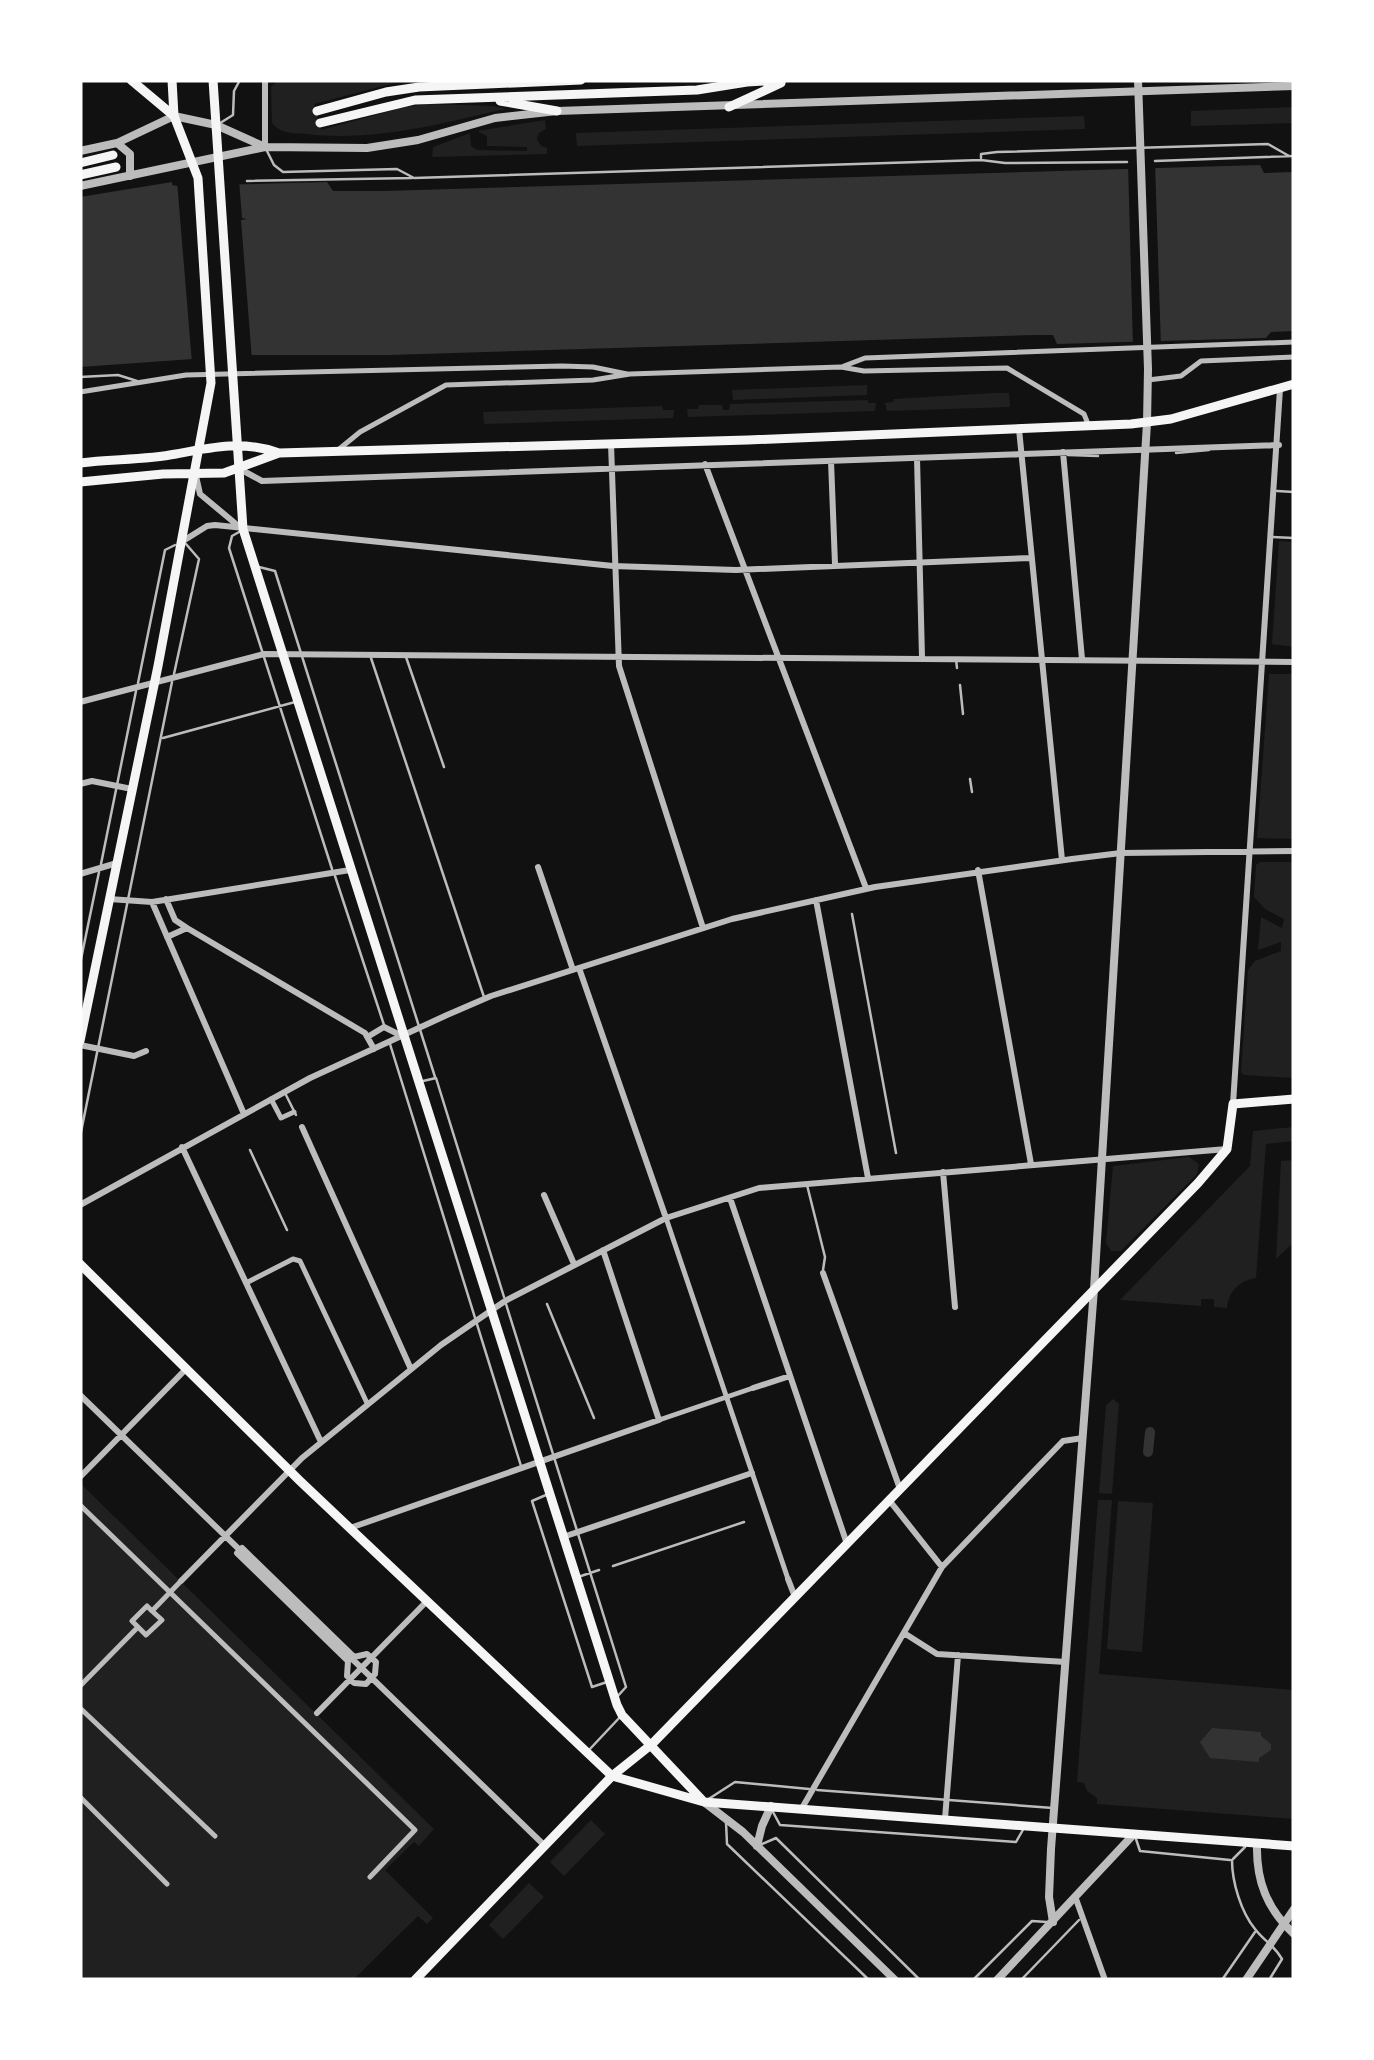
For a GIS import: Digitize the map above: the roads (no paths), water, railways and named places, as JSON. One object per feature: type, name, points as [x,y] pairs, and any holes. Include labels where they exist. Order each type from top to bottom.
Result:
[{"type":"main road","points":[[132,80],[174,116]]},
{"type":"main road","points":[[80,1043],[85,994],[110,899],[155,682],[211,383],[199,182],[174,116],[172,80]]},
{"type":"main road","points":[[213,80],[237,467],[243,529],[253,566],[614,1698],[622,1715],[704,1802]]},
{"type":"main road","points":[[317,111],[426,80]]},
{"type":"main road","points":[[386,92],[446,85],[581,80]]},
{"type":"main road","points":[[735,80],[748,82]]},
{"type":"main road","points":[[320,123],[396,103],[697,90],[785,80]]},
{"type":"main road","points":[[729,107],[785,80]]},
{"type":"main road","points":[[478,97],[557,111]]},
{"type":"main road","points":[[80,163],[113,156]]},
{"type":"main road","points":[[80,175],[116,167]]},
{"type":"main road","points":[[80,463],[236,445],[258,445],[279,452],[336,452],[1147,423],[1294,384]]},
{"type":"main road","points":[[80,482],[224,473],[279,452]]},
{"type":"main road","points":[[414,1980],[612,1776],[652,1744],[1227,1149],[1233,1104],[1294,1099]]},
{"type":"main road","points":[[80,1264],[612,1776],[704,1802],[1294,1846]]},
{"type":"street","points":[[265,80],[266,147]]},
{"type":"street","points":[[1053,1922],[1049,1897],[1054,1808],[1103,1158],[1147,423],[1138,80]]},
{"type":"street","points":[[80,186],[266,147],[367,148],[418,140],[496,118],[557,111],[1294,86]]},
{"type":"street","points":[[80,151],[117,143],[174,116],[216,125],[266,147]]},
{"type":"street","points":[[117,143],[130,154],[130,176]]},
{"type":"street","points":[[841,367],[865,358],[1294,342]]},
{"type":"street","points":[[1148,380],[1181,376],[1201,360],[1294,357]]},
{"type":"street","points":[[80,392],[137,381],[221,373],[562,366],[630,374]]},
{"type":"street","points":[[336,452],[351,438],[446,386],[593,380],[630,374],[841,367],[864,371],[1007,368],[1084,414],[1090,426]]},
{"type":"street","points":[[1233,1104],[1280,388]]},
{"type":"street","points":[[1019,429],[1062,860]]},
{"type":"street","points":[[611,443],[617,657],[703,928]]},
{"type":"street","points":[[237,467],[262,480],[1278,445]]},
{"type":"street","points":[[1063,452],[1082,660]]},
{"type":"street","points":[[917,458],[922,657]]},
{"type":"street","points":[[832,461],[835,564]]},
{"type":"street","points":[[706,464],[866,888]]},
{"type":"street","points":[[196,474],[200,494],[243,529]]},
{"type":"street","points":[[182,541],[206,526],[613,566],[746,569],[1031,558]]},
{"type":"street","points":[[80,702],[264,654],[1294,662]]},
{"type":"street","points":[[80,784],[92,781],[132,790]]},
{"type":"street","points":[[80,1204],[182,1147],[237,1122],[284,1092],[484,999],[703,928],[816,900],[848,897],[866,888],[978,870],[1122,852],[1294,851]]},
{"type":"street","points":[[80,874],[117,863]]},
{"type":"street","points":[[538,867],[666,1218],[794,1597]]},
{"type":"street","points":[[110,899],[152,902],[350,870]]},
{"type":"street","points":[[978,870],[1030,1164]]},
{"type":"street","points":[[166,899],[175,920],[186,928],[369,1036],[374,1048]]},
{"type":"street","points":[[816,900],[868,1178]]},
{"type":"street","points":[[152,902],[244,1114]]},
{"type":"street","points":[[167,937],[186,928]]},
{"type":"street","points":[[369,1036],[384,1026],[403,1037]]},
{"type":"street","points":[[80,1043],[134,1056],[146,1051]]},
{"type":"street","points":[[271,1099],[281,1118],[295,1114]]},
{"type":"street","points":[[301,1126],[410,1368]]},
{"type":"street","points":[[182,1147],[321,1442]]},
{"type":"street","points":[[152,1611],[290,1470],[410,1368],[489,1310],[666,1218],[760,1188],[899,1172],[943,1172],[1227,1149]]},
{"type":"street","points":[[943,1172],[956,1307]]},
{"type":"street","points":[[544,1195],[574,1264]]},
{"type":"street","points":[[730,1198],[847,1544]]},
{"type":"street","points":[[603,1250],[659,1420]]},
{"type":"street","points":[[246,1283],[293,1259],[300,1261],[367,1403]]},
{"type":"street","points":[[823,1273],[900,1488]]},
{"type":"street","points":[[80,1477],[186,1369]]},
{"type":"street","points":[[350,1528],[538,1463],[602,1436],[790,1376]]},
{"type":"street","points":[[80,1395],[348,1661],[347,1676],[354,1683],[366,1684],[375,1674],[376,1662],[368,1654],[354,1657],[242,1548],[239,1551]]},
{"type":"street","points":[[802,1808],[942,1567],[1063,1442],[1084,1438]]},
{"type":"street","points":[[562,1538],[752,1472]]},
{"type":"street","points":[[889,1500],[942,1567]]},
{"type":"street","points":[[80,1504],[416,1830],[370,1877]]},
{"type":"street","points":[[239,1551],[544,1846]]},
{"type":"street","points":[[306,1724],[428,1600]]},
{"type":"street","points":[[148,1606],[152,1611],[162,1620],[146,1636],[132,1620],[148,1606]]},
{"type":"street","points":[[80,1686],[138,1627]]},
{"type":"street","points":[[904,1634],[937,1654],[1066,1662]]},
{"type":"street","points":[[945,1819],[958,1655]]},
{"type":"street","points":[[80,1708],[215,1836]]},
{"type":"street","points":[[80,1797],[167,1884]]},
{"type":"street","points":[[704,1802],[758,1846],[894,1980]]},
{"type":"street","points":[[758,1846],[771,1806]]},
{"type":"street","points":[[997,1980],[1134,1834]]},
{"type":"street","points":[[1252,1843],[1262,1888],[1283,1924],[1294,1934]]},
{"type":"street","points":[[1076,1899],[1106,1980]]},
{"type":"street","points":[[1246,1980],[1294,1909]]},
{"type":"lane","points":[[216,125],[234,115],[234,91],[240,80]]},
{"type":"lane","points":[[980,160],[980,154],[997,152],[1141,151],[1268,144],[1291,156]]},
{"type":"lane","points":[[266,147],[283,172],[397,169],[414,178]]},
{"type":"lane","points":[[1155,161],[1291,156]]},
{"type":"lane","points":[[248,182],[980,160],[1127,162]]},
{"type":"lane","points":[[80,377],[118,375],[137,381]]},
{"type":"lane","points":[[1176,453],[1206,452],[1211,447]]},
{"type":"lane","points":[[1063,452],[1072,457],[1098,456]]},
{"type":"lane","points":[[1275,490],[1294,492]]},
{"type":"lane","points":[[243,529],[232,536],[230,548],[384,1026]]},
{"type":"lane","points":[[1272,537],[1294,538]]},
{"type":"lane","points":[[80,964],[166,550],[182,541],[199,559],[80,1137]]},
{"type":"lane","points":[[253,566],[275,571],[626,1686],[614,1698]]},
{"type":"lane","points":[[370,656],[484,999]]},
{"type":"lane","points":[[406,656],[444,767]]},
{"type":"lane","points":[[956,658],[957,668]]},
{"type":"lane","points":[[960,686],[963,714]]},
{"type":"lane","points":[[162,738],[297,702]]},
{"type":"lane","points":[[970,779],[972,792]]},
{"type":"lane","points":[[852,914],[896,1152]]},
{"type":"lane","points":[[389,1042],[522,1468]]},
{"type":"lane","points":[[417,1082],[436,1078]]},
{"type":"lane","points":[[284,1092],[295,1114]]},
{"type":"lane","points":[[250,1150],[287,1230]]},
{"type":"lane","points":[[806,1184],[825,1257],[823,1273]]},
{"type":"lane","points":[[547,1304],[594,1418]]},
{"type":"lane","points":[[547,1494],[532,1501],[592,1687],[609,1681]]},
{"type":"lane","points":[[757,1518],[766,1515]]},
{"type":"lane","points":[[613,1566],[744,1522]]},
{"type":"lane","points":[[575,1578],[600,1570]]},
{"type":"lane","points":[[588,1752],[622,1715]]},
{"type":"lane","points":[[704,1802],[734,1782],[1054,1808]]},
{"type":"lane","points":[[771,1806],[780,1825],[1016,1842],[1026,1826]]},
{"type":"lane","points":[[726,1820],[726,1844],[869,1980]]},
{"type":"lane","points":[[1134,1834],[1140,1851],[1232,1860],[1252,1843]]},
{"type":"lane","points":[[758,1846],[776,1838],[920,1980]]},
{"type":"lane","points":[[1232,1860],[1238,1893],[1256,1930],[1271,1941],[1282,1961],[1269,1980]]},
{"type":"lane","points":[[1021,1980],[1083,1916]]},
{"type":"lane","points":[[973,1980],[1032,1921],[1053,1922]]},
{"type":"lane","points":[[1222,1980],[1256,1930]]},
{"type":"waterway","points":[[1148,1452],[1150,1432]]}]
